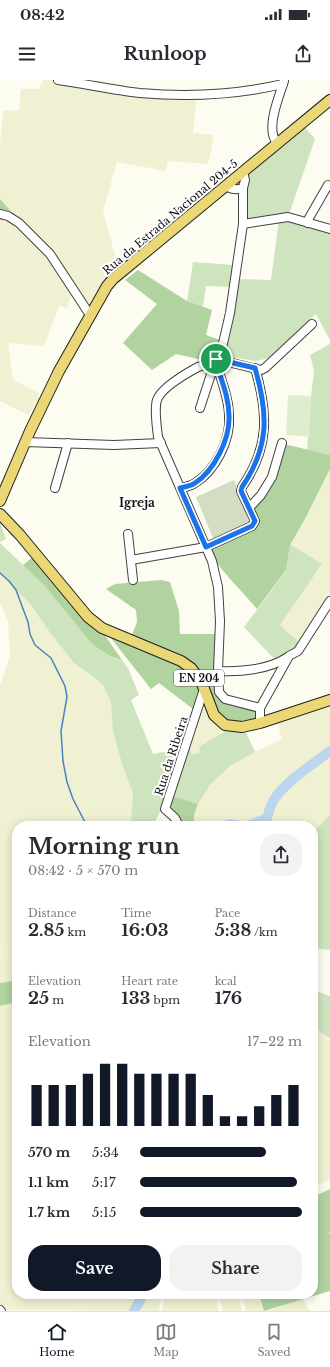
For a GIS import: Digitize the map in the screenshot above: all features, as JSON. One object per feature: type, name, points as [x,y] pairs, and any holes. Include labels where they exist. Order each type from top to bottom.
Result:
[{"type":"main road","name":"Rua da Estrada Nacional 204-5","points":[[2,495],[25,442],[59,372],[105,289],[113,279],[330,100]]},
{"type":"main road","points":[[2,495],[4,517]]},
{"type":"main road","name":"EN 204","points":[[4,517],[88,617],[95,623],[102,628],[180,661],[191,668],[204,689],[214,715],[225,725],[242,727],[260,723],[330,700]]},
{"type":"street","points":[[58,80],[140,93],[187,94],[228,94],[257,90],[284,82]]},
{"type":"street","points":[[277,143],[272,135],[272,128],[284,82]]},
{"type":"street","points":[[200,408],[216,361],[221,352],[230,312],[243,224],[243,188],[245,180],[243,172]]},
{"type":"street","points":[[308,223],[309,218],[328,185]]},
{"type":"street","points":[[226,186],[238,190],[243,188]]},
{"type":"street","points":[[0,214],[8,216],[19,223],[50,254],[90,315]]},
{"type":"street","points":[[243,224],[288,217],[330,229]]},
{"type":"street","points":[[260,708],[225,698],[219,692],[219,595],[212,561],[161,443],[157,430],[156,403],[158,398],[165,390],[187,374],[199,367],[216,361],[260,370],[269,366],[312,324]]},
{"type":"street","points":[[180,488],[195,483],[208,472],[215,462],[228,431],[230,417],[227,399],[216,361]]},
{"type":"street","points":[[131,560],[206,547],[252,526],[255,521],[241,491],[254,465],[264,429],[264,406],[262,392],[255,368]]},
{"type":"street","points":[[25,442],[114,445],[161,443]]},
{"type":"street","points":[[55,488],[68,443]]},
{"type":"street","points":[[249,508],[261,495],[272,477],[282,444]]},
{"type":"street","points":[[128,534],[133,580]]},
{"type":"street","points":[[218,671],[237,672],[278,663],[298,650],[330,601]]},
{"type":"street","points":[[260,723],[260,708],[289,656]]},
{"type":"street","name":"Rua da Ribeira","points":[[176,821],[165,809],[204,689]]},
{"type":"green space","points":[[43,80],[57,80],[140,93],[197,94],[193,133],[214,135],[208,164],[168,161],[166,171],[117,162],[103,211],[120,273],[90,315],[73,290],[67,308],[59,306],[44,346],[8,343],[13,380],[39,393],[39,399],[28,415],[0,401],[0,214],[10,211],[0,199],[0,146],[3,111],[19,110],[21,89],[39,89]]},
{"type":"green space","points":[[301,123],[315,139],[288,217],[330,229],[330,340],[316,314],[269,358],[256,361],[223,356],[235,279],[271,280],[279,219],[243,224],[245,177]]},
{"type":"green space","points":[[0,199],[10,210],[8,216],[0,214]]},
{"type":"green space","points":[[193,262],[234,265],[231,287],[206,286],[203,307],[187,301]]},
{"type":"green space","points":[[138,270],[187,301],[212,310],[206,335],[220,340],[216,356],[207,361],[176,354],[152,370],[123,343],[157,304],[125,280]]},
{"type":"green space","points":[[330,344],[330,455],[307,450],[314,371],[310,355]]},
{"type":"green space","points":[[288,395],[311,396],[309,437],[286,435]]},
{"type":"green space","points":[[284,444],[330,455],[330,469],[290,545],[286,570],[257,609],[224,571],[206,547],[252,526],[249,509],[259,500]]},
{"type":"green space","points":[[330,469],[330,601],[302,645],[279,625],[322,564],[290,544],[306,517]]},
{"type":"green space","points":[[234,480],[251,522],[213,538],[196,497]]},
{"type":"green space","points":[[0,522],[6,539],[0,542]]},
{"type":"green space","points":[[0,543],[43,584],[92,644],[108,655],[122,660],[128,668],[139,695],[131,700],[153,754],[190,748],[192,755],[200,752],[199,747],[227,730],[245,730],[255,752],[230,766],[210,785],[198,804],[170,795],[165,809],[160,812],[156,821],[131,821],[133,793],[122,764],[113,732],[111,702],[103,685],[74,663],[30,604],[0,573]]},
{"type":"green space","points":[[290,544],[322,564],[280,625],[302,645],[278,663],[244,627],[286,571]]},
{"type":"green space","points":[[34,556],[104,634],[122,660],[108,655],[92,644],[43,584],[23,565]]},
{"type":"green space","points":[[0,573],[30,604],[74,663],[103,685],[111,702],[113,732],[122,764],[133,793],[131,821],[12,821],[12,981],[0,983],[0,686],[10,656],[8,620],[0,604]]},
{"type":"green space","points":[[161,580],[170,582],[179,611],[180,634],[219,634],[222,696],[260,708],[260,723],[225,725],[191,668],[130,640],[137,622],[136,610],[106,589],[115,584]]},
{"type":"green space","points":[[112,635],[183,667],[194,677],[201,692],[197,712],[159,683],[151,689],[110,637]]},
{"type":"green space","points":[[204,696],[222,734],[199,747],[201,752],[192,755],[185,748]]},
{"type":"green space","points":[[330,705],[330,815],[318,827],[318,821],[194,821],[194,815],[198,804],[210,785],[230,766],[282,739],[277,722]]},
{"type":"green space","points":[[170,795],[198,804],[194,815],[194,821],[175,821],[165,809]]},
{"type":"green space","points":[[330,815],[330,950],[318,949],[318,827]]},
{"type":"green space","points":[[12,981],[12,1003],[0,1006],[0,983]]},
{"type":"green space","points":[[318,992],[330,996],[330,1039],[318,1031]]},
{"type":"green space","points":[[12,1003],[12,1299],[161,1299],[159,1311],[0,1310],[0,1006]]},
{"type":"green space","points":[[318,1031],[330,1041],[330,1179],[318,1185]]},
{"type":"green space","points":[[330,1189],[330,1291],[318,1295],[318,1195]]},
{"type":"green space","points":[[164,1299],[217,1299],[218,1311],[162,1311]]},
{"type":"green space","points":[[220,1299],[239,1299],[242,1311],[223,1311]]},
{"type":"green space","points":[[243,1299],[260,1299],[264,1311],[246,1311]]},
{"type":"green space","points":[[260,1299],[304,1299],[264,1311]]},
{"type":"green space","points":[[303,1299],[310,1311],[267,1311]]},
{"type":"waterway","points":[[0,573],[16,590],[35,645],[51,658],[65,686],[67,697],[61,731],[63,761],[67,782],[73,799],[84,821]]},
{"type":"waterway","points":[[260,821],[267,818],[272,802],[287,784],[330,751]]},
{"type":"waterway","points":[[134,1311],[141,1299]]},
{"type":"district","name":"Igreja","points":[[137,503]]},
{"type":"route","points":[[216,359],[255,368],[262,392],[265,419],[259,453],[251,473],[241,491],[255,521],[252,526],[206,547],[180,488],[187,487],[195,483],[208,472],[215,462],[228,431],[230,417],[227,399],[216,359]]}]
